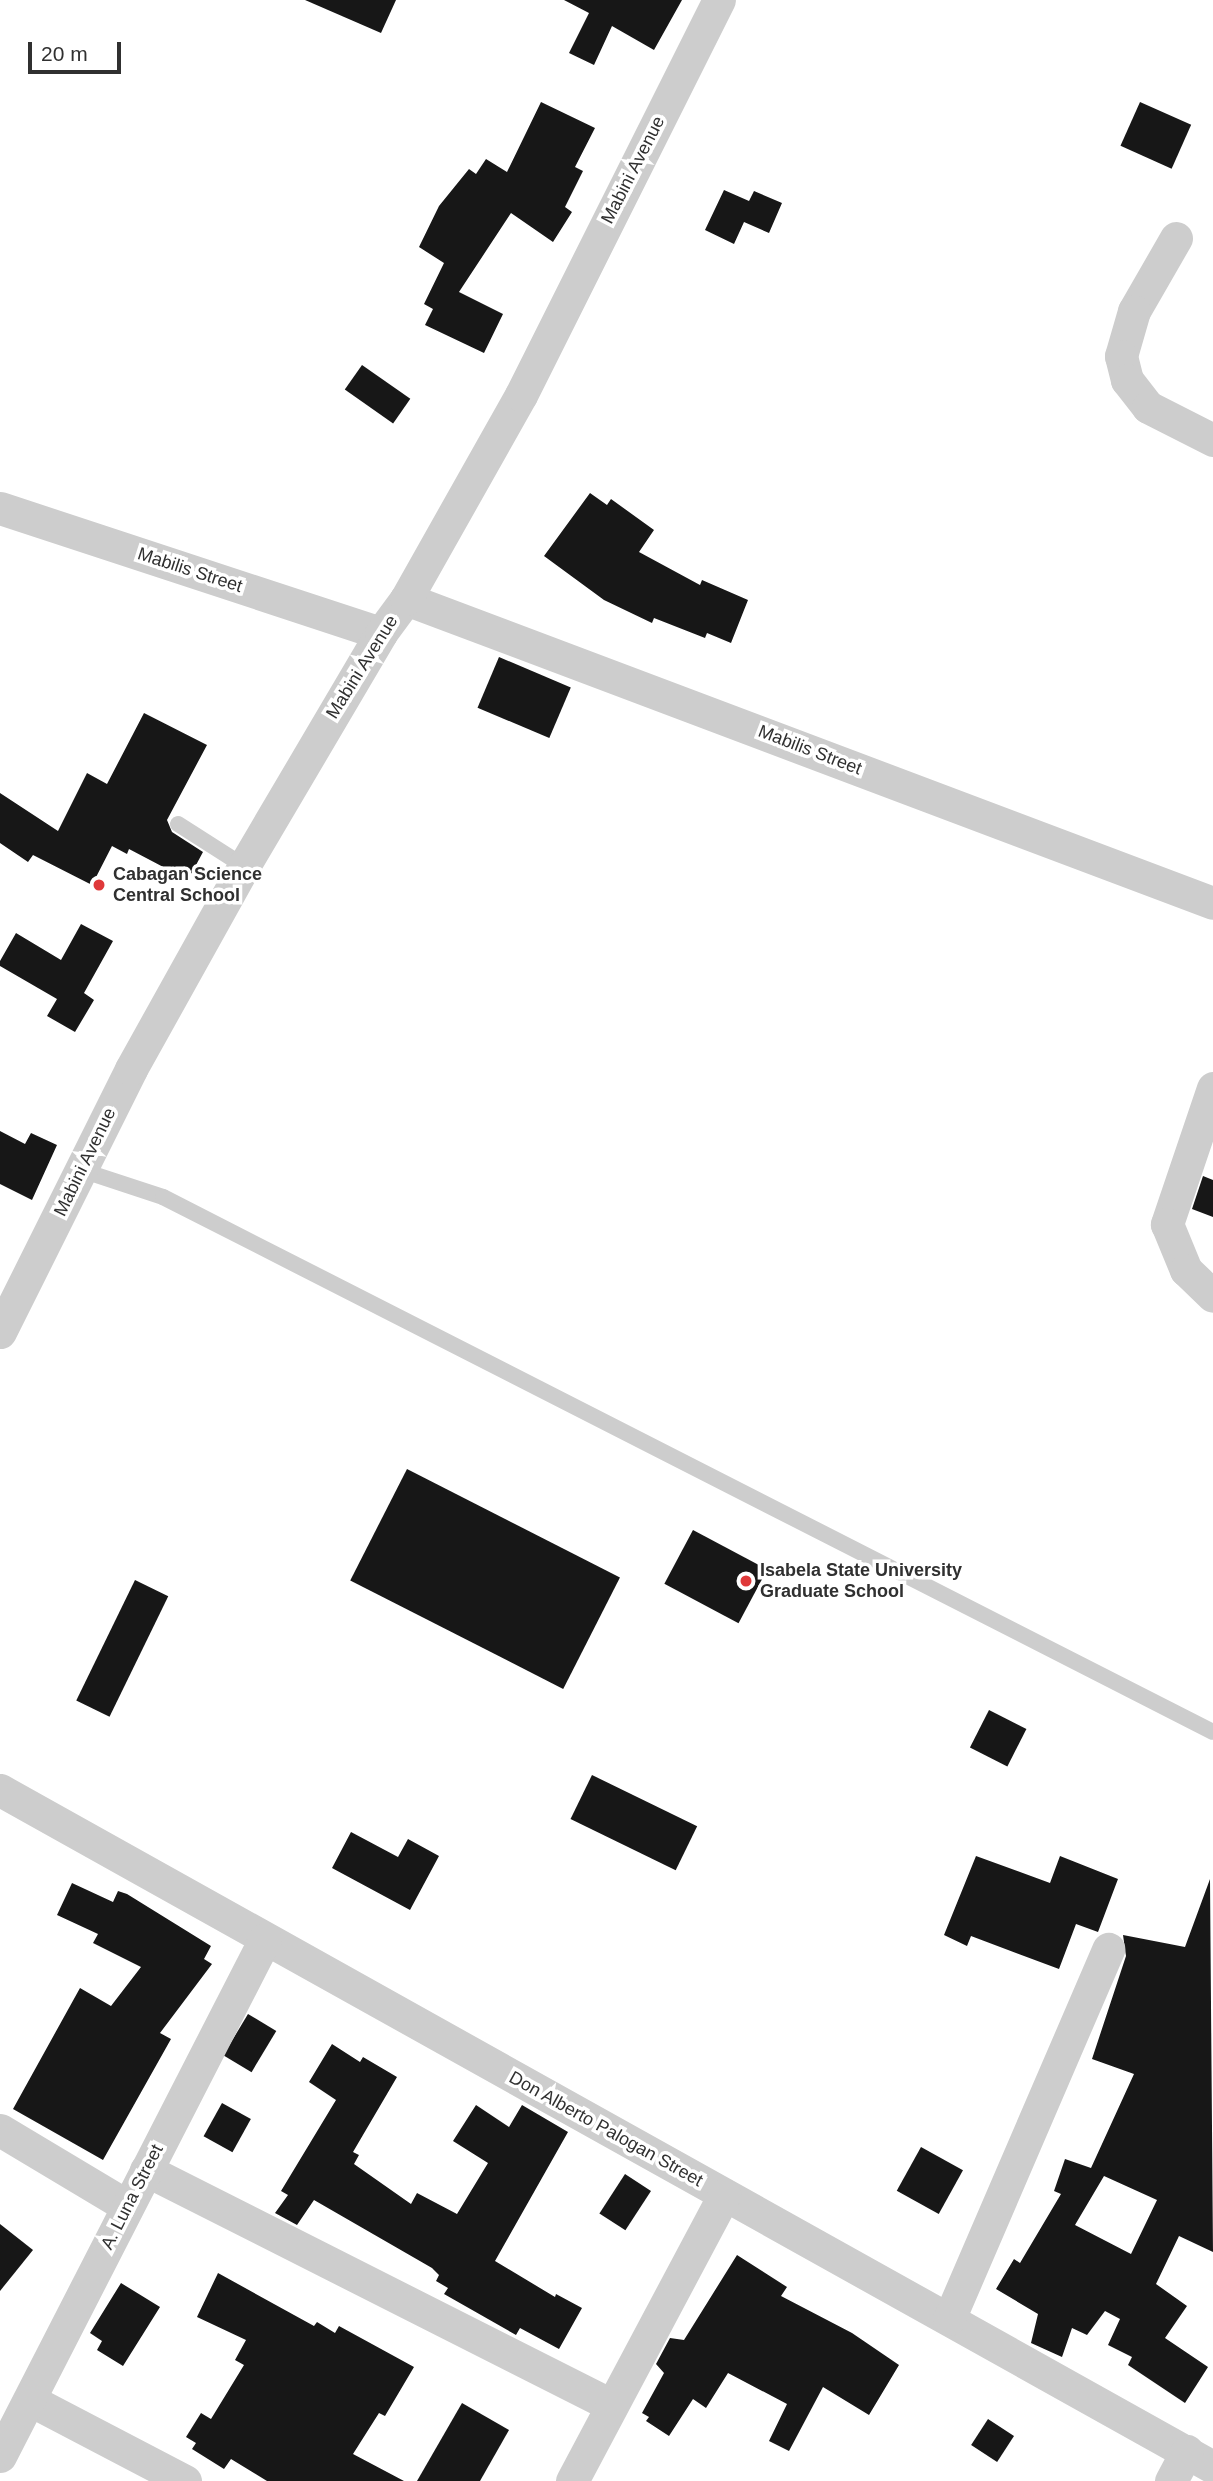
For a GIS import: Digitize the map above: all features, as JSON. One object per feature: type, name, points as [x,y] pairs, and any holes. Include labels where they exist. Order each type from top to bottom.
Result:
[{"type":"street","name":"Mabini Avenue","points":[[0,1332],[81,1170],[244,866],[381,632],[406,599],[521,395],[719,0]]},
{"type":"street","points":[[1176,238],[1134,311],[1121,356],[1127,380],[1148,407],[1213,440]]},
{"type":"street","name":"Mabilis Street","points":[[0,508],[381,632]]},
{"type":"street","name":"Mabilis Street","points":[[406,599],[1213,903]]},
{"type":"street","points":[[1213,1088],[1167,1224],[1186,1270],[1213,1296]]},
{"type":"street","name":"Don Alberto Palogan Street","points":[[0,1790],[1200,2459]]},
{"type":"street","name":"A. Luna Street","points":[[0,2456],[265,1939]]},
{"type":"street","points":[[949,2319],[1108,1949]]},
{"type":"street","points":[[0,2130],[127,2206]]},
{"type":"street","points":[[146,2170],[611,2405]]},
{"type":"street","points":[[572,2481],[724,2194]]},
{"type":"street","points":[[30,2400],[186,2481]]},
{"type":"street","points":[[1171,2481],[1200,2459]]},
{"type":"lane","points":[[178,824],[244,866]]},
{"type":"lane","points":[[81,1170],[163,1196],[1213,1732]]},
{"type":"building","points":[[305,0],[396,0],[381,33]]},
{"type":"building","points":[[564,0],[682,0],[654,50],[612,26],[594,65],[569,53],[589,13]]},
{"type":"building","points":[[541,102],[595,128],[575,167],[583,171],[565,207],[572,212],[553,242],[511,213],[459,292],[503,314],[484,353],[425,325],[433,309],[424,304],[444,263],[419,247],[439,206],[469,169],[476,174],[486,159],[507,172]]},
{"type":"building","points":[[1140,102],[1191,125],[1172,169],[1120,146]]},
{"type":"building","points":[[724,190],[749,201],[754,191],[782,203],[769,233],[744,222],[734,244],[705,230]]},
{"type":"building","points":[[362,365],[410,399],[393,423],[345,390]]},
{"type":"building","points":[[590,493],[607,505],[611,499],[654,530],[639,552],[700,585],[702,580],[748,600],[731,643],[707,633],[705,638],[654,618],[652,623],[604,600],[544,556]]},
{"type":"building","points":[[499,657],[571,687],[549,738],[478,708]]},
{"type":"building","points":[[144,713],[207,745],[167,820],[172,832],[203,852],[188,880],[129,849],[127,854],[112,846],[92,885],[33,855],[28,862],[0,843],[0,793],[58,831],[87,773],[107,784]]},
{"type":"building","points":[[81,924],[113,941],[84,993],[94,1000],[75,1032],[47,1016],[57,999],[0,966],[0,961],[16,933],[61,960]]},
{"type":"building","points":[[0,1131],[25,1144],[31,1133],[57,1145],[32,1200],[0,1184]]},
{"type":"building","points":[[1203,1176],[1213,1180],[1213,1217],[1192,1209]]},
{"type":"building","points":[[407,1469],[620,1578],[563,1689],[350,1580]]},
{"type":"building","points":[[693,1530],[767,1569],[739,1623],[664,1584]]},
{"type":"building","points":[[135,1580],[168,1596],[110,1717],[76,1700]]},
{"type":"building","points":[[989,1710],[1026,1729],[1007,1766],[970,1747]]},
{"type":"building","points":[[592,1775],[697,1826],[676,1870],[571,1819]]},
{"type":"building","points":[[351,1832],[398,1857],[408,1839],[439,1856],[410,1910],[332,1868]]},
{"type":"building","points":[[976,1856],[1050,1883],[1060,1856],[1118,1879],[1098,1932],[1076,1924],[1059,1969],[971,1936],[967,1946],[944,1935]]},
{"type":"building","points":[[1210,1879],[1213,2252],[1179,2236],[1156,2284],[1187,2306],[1165,2338],[1208,2367],[1185,2403],[1128,2365],[1132,2357],[1108,2345],[1120,2319],[1105,2311],[1087,2335],[1072,2328],[1062,2357],[1031,2343],[1038,2314],[996,2289],[1014,2259],[1020,2263],[1061,2194],[1054,2191],[1065,2159],[1091,2168],[1134,2074],[1092,2059],[1126,1956],[1123,1935],[1185,1947]],"holes":[[[1104,2176],[1157,2200],[1131,2254],[1075,2225]]]},
{"type":"building","points":[[72,1883],[113,1902],[118,1891],[127,1894],[211,1946],[204,1959],[212,1964],[160,2033],[171,2039],[103,2160],[13,2109],[80,1988],[111,2006],[141,1967],[93,1943],[98,1934],[57,1915]]},
{"type":"building","points":[[248,2014],[276,2031],[252,2072],[223,2055]]},
{"type":"building","points":[[332,2044],[360,2062],[363,2057],[397,2077],[353,2152],[359,2155],[354,2164],[411,2204],[417,2193],[457,2214],[488,2163],[453,2141],[476,2105],[509,2127],[522,2105],[568,2132],[495,2261],[555,2297],[556,2294],[582,2308],[559,2349],[520,2328],[516,2335],[444,2294],[448,2288],[436,2281],[439,2275],[432,2268],[314,2200],[297,2225],[275,2213],[288,2195],[281,2191],[336,2100],[309,2082]]},
{"type":"building","points":[[222,2103],[251,2119],[232,2152],[204,2136]]},
{"type":"building","points":[[921,2147],[963,2170],[939,2214],[897,2191]]},
{"type":"building","points":[[625,2174],[651,2191],[625,2230],[599,2213]]},
{"type":"building","points":[[0,2224],[33,2250],[0,2291]]},
{"type":"building","points":[[737,2255],[787,2287],[781,2296],[852,2333],[899,2365],[869,2415],[823,2387],[789,2451],[769,2441],[787,2404],[728,2373],[706,2408],[693,2399],[669,2436],[646,2421],[649,2417],[642,2413],[664,2373],[656,2364],[670,2338],[684,2340]]},
{"type":"building","points":[[218,2273],[314,2326],[317,2322],[335,2333],[339,2326],[414,2367],[385,2416],[379,2413],[353,2454],[404,2481],[267,2481],[231,2459],[224,2469],[192,2449],[196,2443],[186,2437],[201,2413],[211,2419],[244,2365],[235,2360],[246,2340],[197,2317]]},
{"type":"building","points":[[121,2283],[160,2307],[123,2366],[97,2350],[102,2341],[90,2333]]},
{"type":"building","points":[[462,2403],[509,2430],[480,2481],[417,2481]]},
{"type":"building","points":[[988,2419],[1014,2436],[997,2462],[971,2445]]},
{"type":"place","name":"Cabagan Science Central School","points":[[99,885]]},
{"type":"place","name":"Isabela State University Graduate School","points":[[746,1581]]}]
